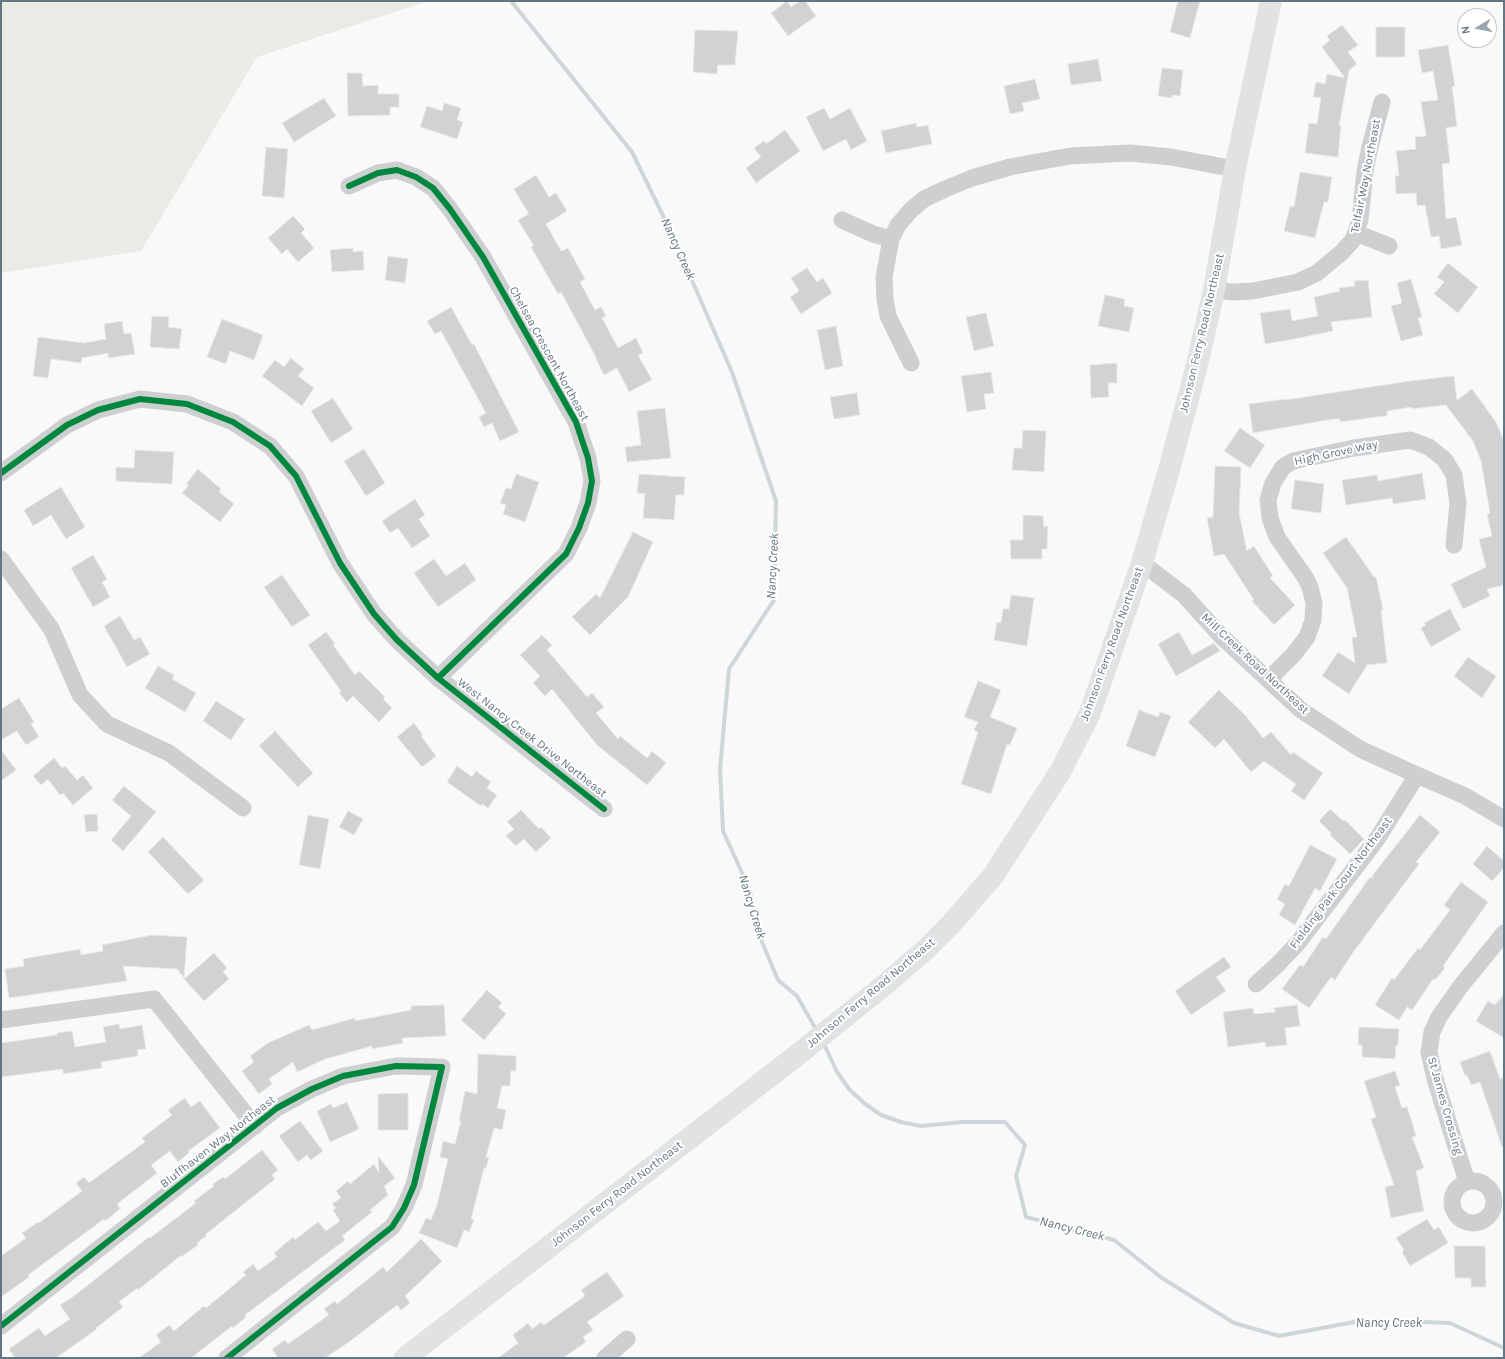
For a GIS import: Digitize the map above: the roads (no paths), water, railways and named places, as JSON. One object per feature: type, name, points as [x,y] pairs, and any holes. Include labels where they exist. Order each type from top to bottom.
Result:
[{"type":"main road","name":"Johnson Ferry Road Northeast","points":[[405,1358],[796,1056],[924,951],[951,924],[993,876],[1060,772],[1090,713],[1142,563],[1197,365],[1214,290],[1235,169],[1272,1]]},
{"type":"street","name":"Telfair Way Northeast","points":[[1214,290],[1233,292],[1254,291],[1298,282],[1317,273],[1341,253],[1353,240],[1360,220],[1365,171],[1382,102]]},
{"type":"street","points":[[910,363],[888,316],[884,299],[884,277],[890,239],[898,225],[911,210],[924,199],[972,178],[1010,167],[1070,156],[1130,153],[1171,157],[1235,169]]},
{"type":"street","name":"Chelsea Crescent Northeast","points":[[349,186],[378,173],[397,170],[416,177],[433,188],[450,209],[483,257],[576,422],[588,458],[592,481],[588,503],[580,528],[566,554],[438,678]]},
{"type":"street","points":[[842,220],[873,234],[890,239]]},
{"type":"street","points":[[1356,233],[1389,246]]},
{"type":"street","name":"West Nancy Creek Drive Northeast","points":[[1,473],[67,425],[98,410],[140,399],[187,404],[233,422],[270,446],[296,476],[340,563],[374,614],[397,640],[438,678],[604,809]]},
{"type":"street","name":"High Grove Way","points":[[1270,681],[1276,672],[1294,654],[1307,637],[1313,620],[1314,604],[1310,586],[1305,576],[1277,536],[1270,518],[1268,500],[1273,483],[1283,467],[1293,461],[1354,448],[1410,440],[1429,447],[1445,460],[1454,475],[1458,503],[1454,545]]},
{"type":"street","points":[[1,559],[52,630],[80,695],[108,724],[169,753],[243,808]]},
{"type":"street","name":"Mill Creek Road Northeast","points":[[1142,563],[1184,595],[1222,637],[1301,710],[1360,749],[1465,796],[1504,819]]},
{"type":"street","name":"Fielding Park Court Northeast","points":[[1256,984],[1297,944],[1377,839],[1417,775]]},
{"type":"street","name":"St James Crossing","points":[[1467,1182],[1435,1079],[1429,1052],[1432,1032],[1439,1017],[1460,987],[1504,933]]},
{"type":"street","points":[[1,1020],[154,999],[255,1126]]},
{"type":"street","name":"Bluffhaven Way Northeast","points":[[1,1326],[284,1104],[312,1089],[343,1076],[396,1066],[442,1067],[414,1185],[404,1208],[392,1227],[227,1358]]},
{"type":"street","points":[[604,1358],[628,1339]]},
{"type":"waterway","name":"Nancy Creek","points":[[511,1],[632,152],[670,230],[732,372],[776,501],[774,600],[729,669],[720,769],[723,831],[749,888],[762,942],[778,980],[797,996],[817,1031]]},
{"type":"waterway","name":"Nancy Creek","points":[[823,1042],[837,1072],[849,1089],[864,1103],[881,1115],[901,1122],[921,1126],[962,1122],[1005,1122],[1025,1145],[1016,1176],[1026,1217],[1114,1240],[1162,1278],[1234,1323],[1279,1336],[1365,1320],[1450,1323],[1504,1348]]}]
